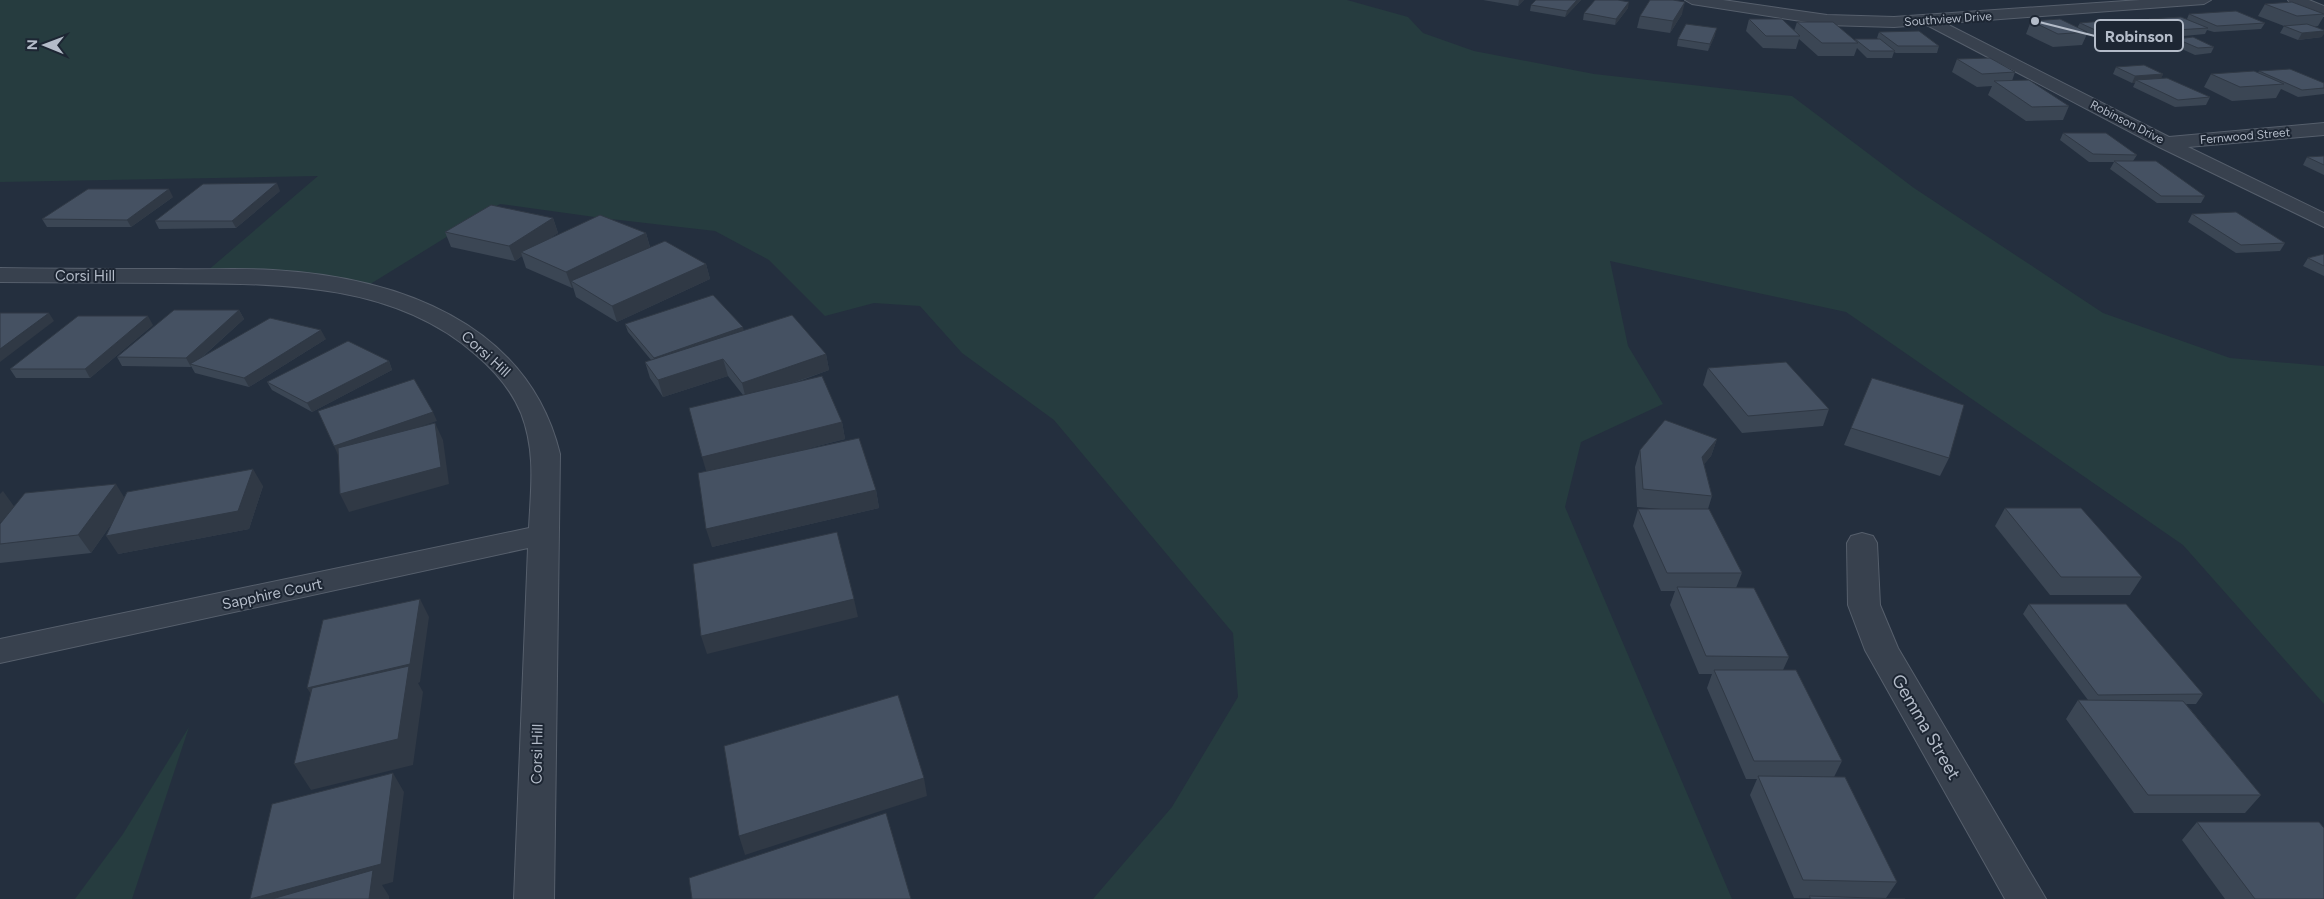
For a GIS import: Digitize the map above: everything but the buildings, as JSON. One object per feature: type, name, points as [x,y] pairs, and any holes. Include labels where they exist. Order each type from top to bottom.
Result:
[{"type":"street","name":"Southview Drive","points":[[1692,0],[1827,20],[1874,22],[1931,21],[2204,0]]},
{"type":"street","points":[[2295,0],[2324,11]]},
{"type":"street","name":"Robinson Drive","points":[[1931,21],[2166,143],[2324,221]]},
{"type":"street","name":"Fernwood Street","points":[[2166,143],[2324,129]]},
{"type":"street","name":"Corsi Hill","points":[[0,275],[226,276],[304,280],[369,292],[395,299],[454,326],[501,364],[520,387],[532,408],[541,430],[546,454],[534,899]]},
{"type":"street","name":"Sapphire Court","points":[[0,651],[55,641],[543,536]]},
{"type":"street","name":"Gemma Street","points":[[1862,543],[1864,604],[1882,650],[2026,899]]},
{"type":"green space","points":[[0,0],[1347,0],[1408,17],[1423,33],[1474,51],[1594,74],[1792,96],[1914,188],[2103,313],[2230,358],[2324,366],[2324,704],[2183,545],[1846,312],[1610,261],[1628,346],[1663,404],[1581,442],[1565,507],[1732,899],[1093,899],[1172,807],[1238,697],[1233,633],[1054,420],[962,353],[920,306],[874,303],[825,316],[769,260],[715,231],[500,204],[359,291],[199,278],[318,176],[0,182]]},
{"type":"green space","points":[[189,727],[132,899],[75,899],[123,834]]},
{"type":"place","name":"Robinson","points":[[2035,21]]}]
